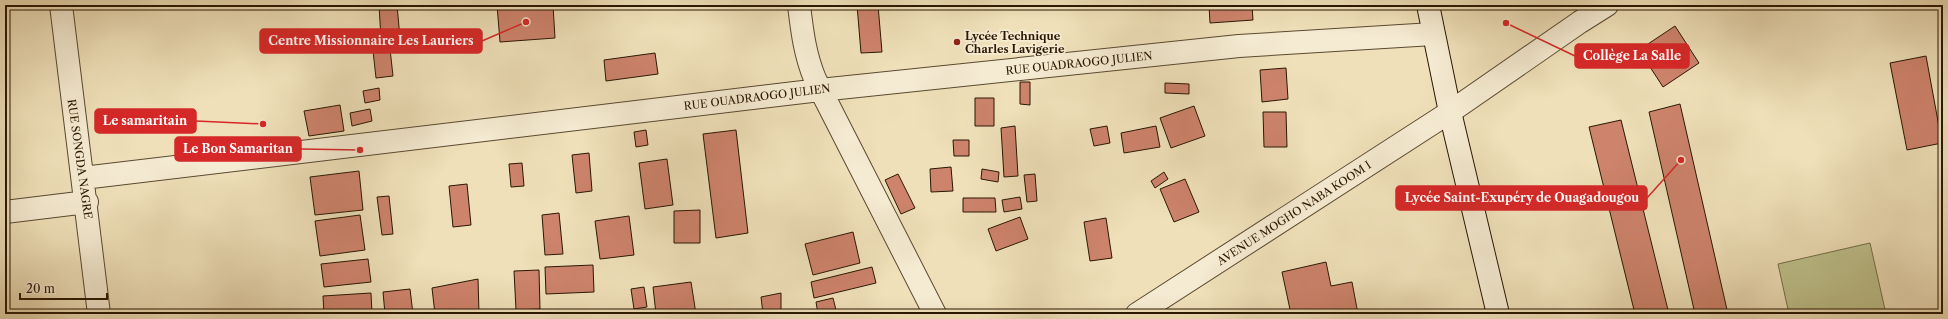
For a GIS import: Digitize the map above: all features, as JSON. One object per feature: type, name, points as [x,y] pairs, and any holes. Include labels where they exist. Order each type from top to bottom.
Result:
[{"type":"street","name":"RUE SONGDA NAGRE","points":[[61,5],[69,76],[87,202],[99,314]]},
{"type":"street","points":[[799,5],[803,38],[810,66],[820,90],[935,314]]},
{"type":"street","points":[[1428,5],[1450,112],[1498,314]]},
{"type":"street","name":"AVENUE MOGHO NABA KOOM I","points":[[1138,314],[1450,112],[1607,5]]},
{"type":"street","name":"RUE OUADRAOGO JULIEN","points":[[83,178],[820,90],[1239,46],[1433,34]]},
{"type":"street","points":[[5,212],[87,202]]},
{"type":"green space","points":[[1870,243],[1886,314],[1789,314],[1778,264]]},
{"type":"building","points":[[379,5],[397,5],[400,38],[381,39]]},
{"type":"building","points":[[497,5],[553,5],[555,38],[500,42]]},
{"type":"building","points":[[857,5],[878,5],[882,52],[861,53]]},
{"type":"building","points":[[1209,5],[1252,5],[1253,20],[1210,23]]},
{"type":"building","points":[[1675,26],[1699,63],[1663,87],[1639,50]]},
{"type":"building","points":[[390,49],[393,76],[376,78],[373,51]]},
{"type":"building","points":[[655,53],[658,74],[606,81],[604,60]]},
{"type":"building","points":[[1926,56],[1942,143],[1907,150],[1890,63]]},
{"type":"building","points":[[1286,68],[1288,99],[1262,102],[1260,70]]},
{"type":"building","points":[[1020,82],[1030,82],[1030,105],[1020,104]]},
{"type":"building","points":[[1165,83],[1189,84],[1189,94],[1165,93]]},
{"type":"building","points":[[379,88],[380,100],[365,103],[363,91]]},
{"type":"building","points":[[975,98],[994,98],[994,126],[975,126]]},
{"type":"building","points":[[1680,104],[1728,314],[1695,314],[1649,112]]},
{"type":"building","points":[[340,105],[344,131],[309,136],[304,111]]},
{"type":"building","points":[[1194,106],[1205,136],[1171,148],[1160,118]]},
{"type":"building","points":[[370,109],[372,121],[352,126],[350,113]]},
{"type":"building","points":[[1263,112],[1286,112],[1287,147],[1264,147]]},
{"type":"building","points":[[1621,120],[1669,314],[1635,314],[1589,127]]},
{"type":"building","points":[[1015,126],[1018,176],[1004,177],[1001,128]]},
{"type":"building","points":[[1107,126],[1110,143],[1094,146],[1090,129]]},
{"type":"building","points":[[1156,126],[1160,147],[1124,153],[1121,133]]},
{"type":"building","points":[[646,130],[648,145],[636,147],[634,132]]},
{"type":"building","points":[[736,130],[748,233],[716,238],[703,134]]},
{"type":"building","points":[[953,140],[969,140],[969,156],[954,156]]},
{"type":"building","points":[[589,153],[592,191],[576,193],[572,155]]},
{"type":"building","points":[[667,159],[673,205],[645,209],[639,163]]},
{"type":"building","points":[[522,163],[524,186],[511,187],[509,164]]},
{"type":"building","points":[[951,167],[953,191],[931,192],[930,169]]},
{"type":"building","points":[[982,169],[999,172],[998,182],[981,179]]},
{"type":"building","points":[[359,171],[363,210],[315,215],[310,177]]},
{"type":"building","points":[[1164,172],[1168,179],[1155,188],[1151,181]]},
{"type":"building","points":[[898,174],[915,208],[901,214],[885,180]]},
{"type":"building","points":[[1035,174],[1037,201],[1027,202],[1024,175]]},
{"type":"building","points":[[1185,179],[1199,212],[1174,222],[1160,189]]},
{"type":"building","points":[[467,184],[471,225],[453,227],[449,186]]},
{"type":"building","points":[[389,196],[393,234],[382,235],[377,197]]},
{"type":"building","points":[[1020,197],[1022,209],[1004,212],[1002,200]]},
{"type":"building","points":[[963,198],[995,198],[996,212],[963,212]]},
{"type":"building","points":[[700,210],[700,243],[674,243],[674,211]]},
{"type":"building","points":[[559,213],[563,254],[545,255],[542,215]]},
{"type":"building","points":[[360,215],[365,250],[320,256],[315,221]]},
{"type":"building","points":[[629,216],[634,255],[600,259],[595,221]]},
{"type":"building","points":[[1020,217],[1028,239],[996,251],[988,229]]},
{"type":"building","points":[[1106,218],[1112,258],[1090,261],[1084,222]]},
{"type":"building","points":[[853,232],[860,263],[813,275],[805,244]]},
{"type":"building","points":[[368,259],[371,282],[324,287],[321,264]]},
{"type":"building","points":[[1326,262],[1331,286],[1352,282],[1358,314],[1291,314],[1282,272]]},
{"type":"building","points":[[593,265],[594,292],[546,294],[545,267]]},
{"type":"building","points":[[872,267],[876,283],[814,298],[811,282]]},
{"type":"building","points":[[539,270],[540,309],[516,310],[514,271]]},
{"type":"building","points":[[478,279],[479,314],[435,314],[432,288]]},
{"type":"building","points":[[691,282],[696,314],[656,314],[653,287]]},
{"type":"building","points":[[644,287],[647,307],[634,309],[631,289]]},
{"type":"building","points":[[410,289],[413,314],[385,314],[383,292]]},
{"type":"building","points":[[371,293],[372,314],[324,314],[323,296]]},
{"type":"building","points":[[781,293],[781,314],[763,314],[761,297]]},
{"type":"building","points":[[833,298],[837,314],[818,314],[816,302]]},
{"type":"place","name":"Centre Missionnaire Les Lauriers","points":[[526,22]]},
{"type":"place","name":"Collège La Salle","points":[[1506,23]]},
{"type":"place","name":"Lycée Technique Charles Lavigerie","points":[[957,42]]},
{"type":"place","name":"Le samaritain","points":[[263,124]]},
{"type":"place","name":"Le Bon Samaritan","points":[[360,150]]},
{"type":"place","name":"Lycée Saint-Exupéry de Ouagadougou","points":[[1681,160]]}]
